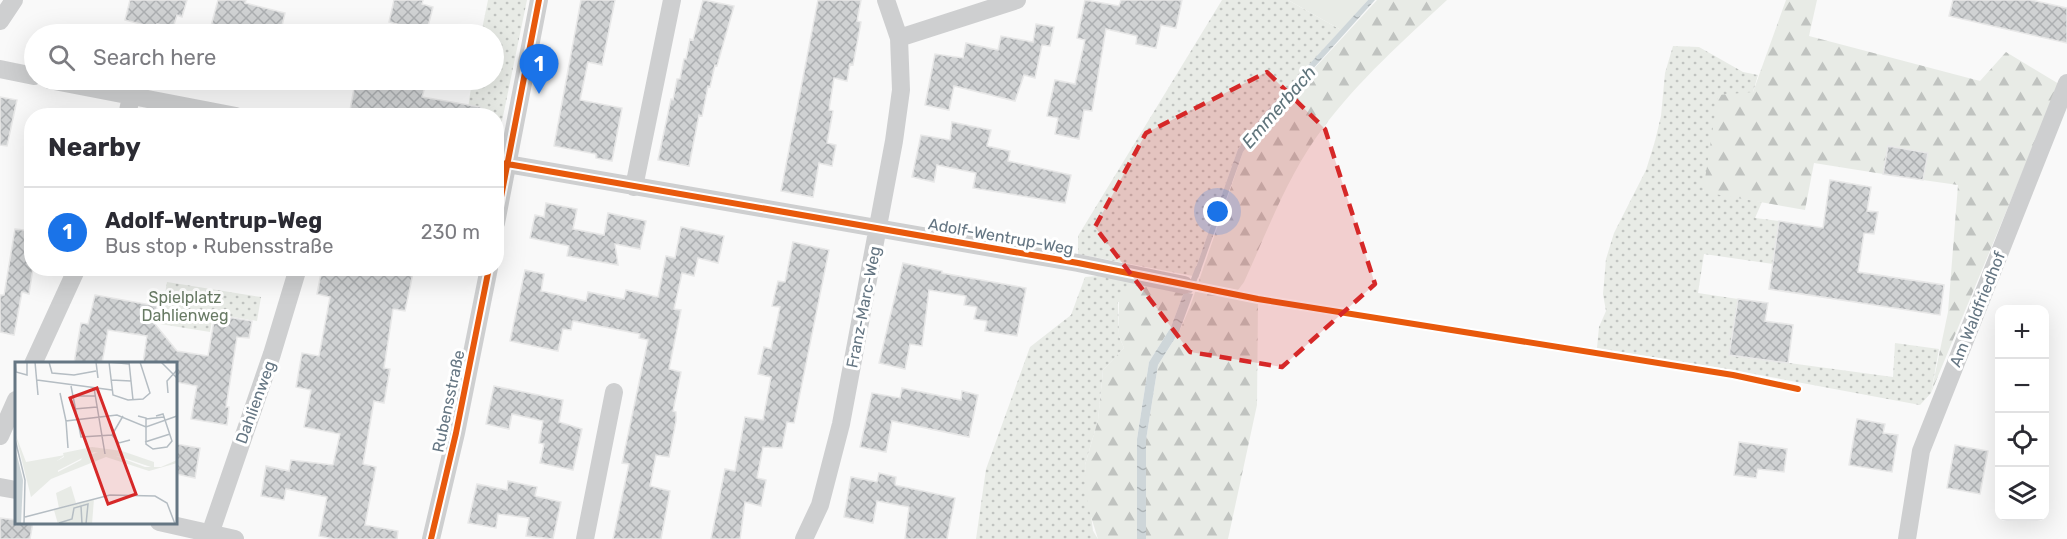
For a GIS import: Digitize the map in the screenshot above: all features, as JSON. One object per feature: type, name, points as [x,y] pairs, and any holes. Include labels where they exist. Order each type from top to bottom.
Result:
[{"type":"street","points":[[0,21],[14,0]]},
{"type":"street","points":[[504,154],[539,0]]},
{"type":"street","points":[[634,187],[672,0]]},
{"type":"street","name":"Franz-Marc-Weg","points":[[808,538],[820,505],[841,424],[901,90],[899,38],[886,0]]},
{"type":"street","points":[[899,38],[1017,0]]},
{"type":"street","points":[[0,69],[24,74]]},
{"type":"street","name":"Am Waldfriedhof","points":[[1907,539],[1921,451],[2067,83]]},
{"type":"street","points":[[101,90],[194,108]]},
{"type":"street","points":[[129,108],[131,96]]},
{"type":"street","name":"Adolf-Wentrup-Weg","points":[[504,163],[1078,263],[1184,285]]},
{"type":"street","points":[[33,362],[73,276]]},
{"type":"street","name":"Dahlienweg","points":[[210,534],[272,354],[296,276]]},
{"type":"street","name":"Rubensstraße","points":[[431,539],[456,433],[487,276]]},
{"type":"street","points":[[585,539],[614,392]]},
{"type":"street","points":[[0,436],[15,402]]},
{"type":"street","points":[[0,487],[15,490]]},
{"type":"street","points":[[168,524],[235,539]]},
{"type":"highlighted area","points":[[1267,72],[1325,129],[1375,284],[1282,367],[1190,352],[1095,227],[1146,133]]},
{"type":"green space","points":[[488,0],[527,0],[504,111],[504,108],[468,108],[471,90],[504,90],[504,24],[483,24]]},
{"type":"green space","points":[[1222,0],[1288,0],[1341,30],[1261,117],[1238,149],[1193,276],[1078,254],[1078,236]]},
{"type":"green space","points":[[1288,0],[1368,0],[1341,30]]},
{"type":"green space","points":[[1377,0],[1447,0],[1366,77],[1323,128],[1299,164],[1244,282],[1235,294],[1258,299],[1257,405],[1228,539],[1146,539],[1146,440],[1158,365],[1179,332],[1190,307],[1243,152],[1266,121]]},
{"type":"green space","points":[[1786,0],[1817,0],[1809,36],[1980,81],[2006,52],[2059,84],[1931,393],[1948,312],[1958,185],[1923,180],[1927,153],[1888,146],[1883,174],[1814,163],[1805,210],[1703,192],[1718,95],[1753,92]]},
{"type":"green space","points":[[1673,46],[1699,47],[1743,72],[1758,75],[1753,92],[1703,191],[1762,202],[1755,218],[1779,221],[1773,264],[1704,254],[1698,293],[1738,299],[1730,355],[1893,377],[1895,343],[1939,349],[1931,393],[1920,405],[1733,370],[1597,348],[1599,327],[1606,311],[1603,294],[1606,259],[1614,233],[1646,170],[1661,116],[1665,73]]},
{"type":"green space","points":[[1098,276],[1159,286],[1118,302],[1119,336],[1124,348],[1103,370],[1098,420],[1085,465],[1093,531],[1098,539],[976,539],[986,469],[1030,347],[1071,315],[1085,277]]},
{"type":"green space","name":"Spielplatz Dahlienweg","points":[[167,282],[261,297],[257,321],[213,314],[210,332],[160,324]]},
{"type":"green space","points":[[1142,285],[1184,292],[1171,327],[1149,362],[1137,439],[1137,539],[1098,539],[1088,507],[1085,465],[1098,420],[1103,370],[1124,348],[1119,336],[1119,293]]},
{"type":"water","points":[[1368,0],[1375,0],[1266,121],[1243,152],[1198,278],[1193,276],[1238,149],[1261,117]]},
{"type":"water","points":[[1184,292],[1193,294],[1179,332],[1158,365],[1146,440],[1146,539],[1137,539],[1137,439],[1149,362],[1171,327]]},
{"type":"building","points":[[130,0],[187,0],[182,17],[177,15],[174,24],[140,24],[125,20]]},
{"type":"building","points":[[218,0],[246,0],[245,3],[285,13],[282,24],[212,24]]},
{"type":"building","points":[[394,0],[423,0],[422,4],[433,7],[429,24],[389,22]]},
{"type":"building","points":[[581,0],[615,0],[602,65],[588,62],[580,100],[622,108],[612,161],[596,158],[596,154],[554,146]]},
{"type":"building","points":[[703,0],[734,6],[717,66],[715,65],[710,87],[708,86],[702,116],[699,115],[689,166],[658,160],[671,99],[673,100],[677,79],[680,79],[690,39],[693,40]]},
{"type":"building","points":[[818,0],[861,0],[857,21],[861,22],[853,65],[850,64],[847,81],[834,78],[829,110],[833,111],[827,143],[836,145],[832,166],[819,163],[813,197],[781,191]]},
{"type":"building","points":[[1085,0],[1119,6],[1121,0],[1182,0],[1176,28],[1161,25],[1156,48],[1136,44],[1137,36],[1106,29],[1092,111],[1084,110],[1079,139],[1055,134],[1058,118],[1047,116],[1055,80],[1075,84],[1085,40],[1077,38]]},
{"type":"building","points":[[1953,0],[2031,0],[2067,8],[2067,43],[1949,16]]},
{"type":"building","points":[[1036,24],[1054,27],[1050,46],[1042,45],[1035,78],[1024,75],[1015,101],[954,86],[949,110],[925,105],[935,54],[963,58],[966,43],[998,50],[1001,36],[1033,42]]},
{"type":"building","points":[[354,90],[424,90],[422,97],[481,107],[481,108],[350,108]]},
{"type":"building","points":[[0,97],[17,100],[7,146],[0,145]]},
{"type":"building","points":[[952,122],[991,130],[987,146],[1010,151],[1008,161],[1071,175],[1065,203],[973,188],[976,173],[937,165],[934,182],[912,177],[921,135],[950,140]]},
{"type":"building","points":[[1888,146],[1928,153],[1923,180],[1883,174]]},
{"type":"building","points":[[1830,180],[1871,187],[1867,211],[1878,212],[1874,234],[1864,233],[1858,272],[1944,285],[1940,315],[1769,289],[1779,221],[1823,228]]},
{"type":"building","points":[[546,203],[577,209],[573,229],[604,235],[608,213],[646,221],[640,249],[615,244],[618,265],[567,256],[569,246],[530,238],[535,215],[544,217]]},
{"type":"building","points":[[681,227],[724,236],[718,263],[698,258],[694,276],[682,273],[674,309],[681,310],[669,369],[681,372],[673,411],[676,412],[676,421],[669,457],[656,455],[650,486],[670,491],[661,539],[613,539],[629,464],[622,463],[648,340],[639,338],[640,334],[573,321],[571,330],[563,329],[558,351],[510,341],[525,270],[544,274],[541,291],[586,301],[588,292],[624,299],[626,290],[658,297],[666,256],[675,258]]},
{"type":"building","points":[[15,229],[24,230],[24,276],[32,276],[29,294],[22,292],[14,335],[0,332],[0,295],[4,295]]},
{"type":"building","points":[[793,242],[829,250],[794,423],[787,422],[782,448],[763,447],[757,478],[766,480],[761,506],[745,502],[740,539],[711,539],[725,469],[735,471],[745,417],[763,420],[771,377],[758,374],[764,347],[771,349],[780,307],[772,306],[778,281],[785,282]]},
{"type":"building","points":[[903,263],[942,271],[942,273],[1026,288],[1017,336],[985,331],[987,321],[974,319],[977,307],[964,305],[966,296],[929,290],[922,346],[910,344],[905,369],[879,363]]},
{"type":"building","points":[[320,276],[412,276],[405,311],[393,309],[384,368],[390,369],[384,403],[374,401],[363,464],[376,467],[365,525],[398,531],[397,539],[334,539],[319,536],[327,497],[286,489],[284,500],[261,496],[266,466],[289,471],[291,460],[333,465],[340,434],[304,427],[311,390],[296,387],[302,353],[319,356],[330,297],[317,294]]},
{"type":"building","points":[[95,295],[157,306],[154,323],[177,351],[208,356],[215,315],[252,321],[249,338],[237,337],[226,407],[229,407],[227,425],[191,419],[197,386],[177,382],[177,362],[143,362],[147,336],[108,330],[102,362],[74,362],[81,323],[88,324]]},
{"type":"building","points":[[1738,299],[1768,303],[1765,321],[1793,325],[1788,363],[1729,355]]},
{"type":"building","points":[[494,386],[563,400],[559,422],[582,429],[573,470],[540,463],[544,444],[539,443],[543,421],[512,414],[509,429],[486,424]]},
{"type":"building","points":[[902,388],[961,400],[962,391],[978,395],[969,437],[892,421],[886,452],[860,447],[872,393],[900,398]]},
{"type":"building","points":[[1857,419],[1885,424],[1883,433],[1898,435],[1892,472],[1849,465]]},
{"type":"building","points":[[1739,442],[1787,449],[1784,472],[1758,469],[1756,478],[1734,475]]},
{"type":"building","points":[[177,444],[200,448],[195,478],[177,474]]},
{"type":"building","points":[[1955,445],[1988,451],[1980,494],[1947,488]]},
{"type":"building","points":[[879,473],[896,477],[895,485],[955,498],[947,539],[905,539],[909,507],[877,501],[873,523],[844,517],[851,477],[877,482]]},
{"type":"building","points":[[508,481],[537,487],[535,496],[561,502],[553,539],[526,536],[529,518],[498,514],[496,528],[468,523],[477,484],[507,490]]},
{"type":"building","points":[[0,518],[15,520],[15,524],[33,524],[30,539],[0,539]]},
{"type":"waterway","name":"Emmerbach","points":[[1190,290],[1198,269]]},
{"type":"cycle path","points":[[504,182],[539,0]]},
{"type":"cycle path","points":[[504,163],[1078,263],[1258,299],[1733,375],[1798,389]]},
{"type":"cycle path","points":[[431,539],[456,433],[487,276]]},
{"type":"place","name":"Adolf-Wentrup-Weg","points":[[539,94]]}]
